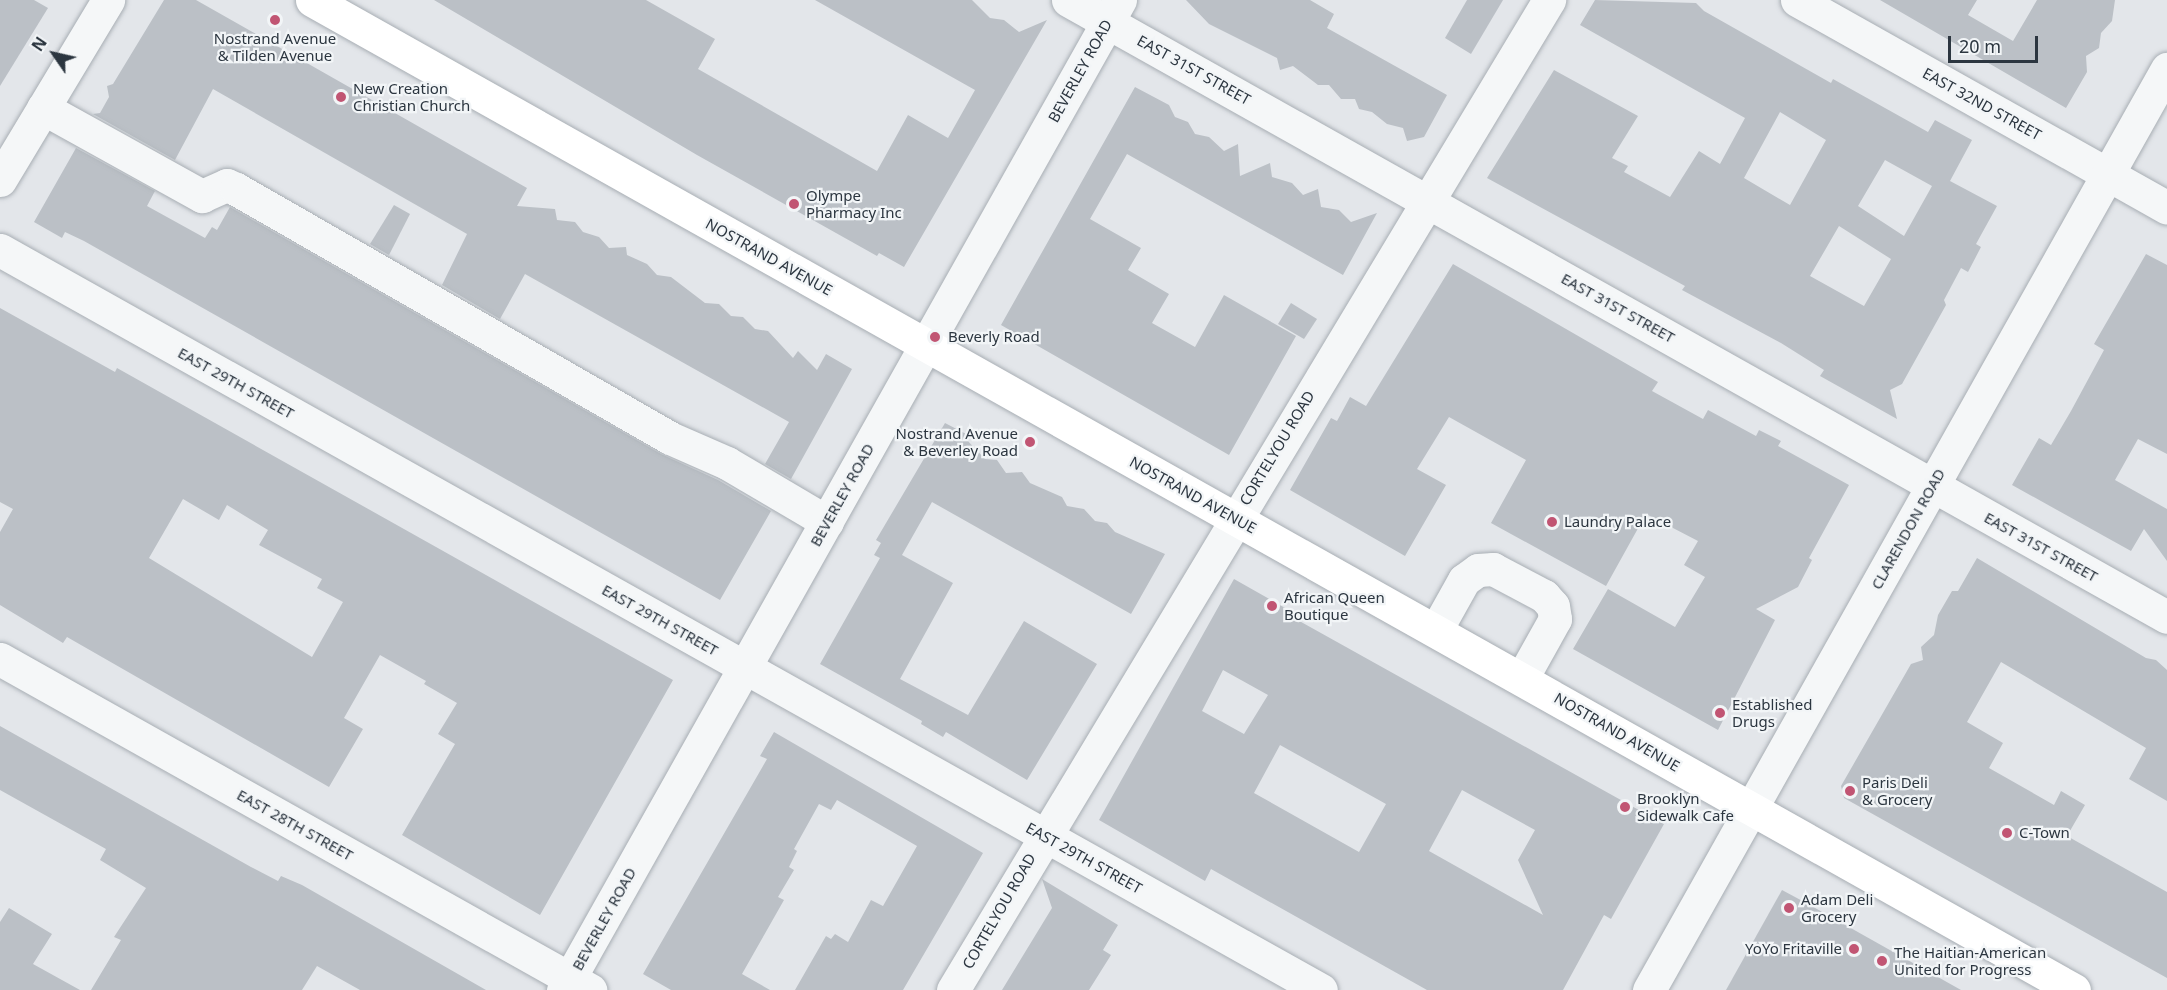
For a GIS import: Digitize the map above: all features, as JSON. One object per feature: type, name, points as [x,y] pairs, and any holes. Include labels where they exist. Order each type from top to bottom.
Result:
[{"type":"main road","name":"NOSTRAND AVENUE","points":[[312,0],[2074,990]]},
{"type":"street","points":[[0,180],[108,0]]},
{"type":"street","name":"EAST 31ST STREET","points":[[1068,0],[1114,11],[1427,200],[2167,617]]},
{"type":"street","name":"CORTELYOU ROAD","points":[[953,990],[1043,835],[1549,0]]},
{"type":"street","name":"EAST 32ND STREET","points":[[1797,0],[2167,208]]},
{"type":"street","name":"BEVERLEY ROAD","points":[[574,986],[744,668],[1114,11]]},
{"type":"street","name":"CLARENDON ROAD","points":[[1649,990],[2167,69]]},
{"type":"street","points":[[43,108],[202,196],[227,185],[236,189],[670,438],[727,463],[827,522]]},
{"type":"street","name":"EAST 29TH STREET","points":[[0,250],[1321,990]]},
{"type":"street","points":[[1436,630],[1464,579],[1478,570],[1493,569],[1544,596],[1553,606],[1556,619],[1521,678]]},
{"type":"street","name":"EAST 28TH STREET","points":[[0,659],[574,986]]},
{"type":"building","points":[[0,0],[34,0],[48,8],[0,86]]},
{"type":"building","points":[[164,0],[196,0],[527,188],[517,206],[555,209],[557,220],[575,222],[583,232],[599,237],[609,248],[626,247],[627,255],[647,264],[657,275],[671,277],[705,303],[719,304],[731,316],[743,317],[755,329],[768,331],[793,358],[798,351],[817,370],[826,354],[852,369],[791,479],[765,464],[789,422],[525,274],[500,319],[442,285],[467,234],[213,89],[175,160],[93,114],[100,113],[109,97],[107,86],[113,84]]},
{"type":"building","points":[[434,0],[646,0],[715,39],[698,69],[877,171],[908,115],[948,138],[975,90],[815,0],[972,0],[990,18],[1004,20],[1019,32],[1047,20],[904,267],[879,253],[877,256],[697,155]]},
{"type":"building","points":[[1186,0],[1310,0],[1334,14],[1327,28],[1447,95],[1424,137],[1407,141],[1403,128],[1387,124],[1372,112],[1359,109],[1355,99],[1341,99],[1329,85],[1318,85],[1293,66],[1280,70],[1277,58],[1209,24]]},
{"type":"building","points":[[1467,0],[1503,0],[1471,54],[1445,38]]},
{"type":"building","points":[[1595,0],[1696,3],[1704,11],[1831,83],[1833,79],[1928,132],[1935,120],[1972,140],[1950,181],[1997,206],[1976,244],[1981,247],[1968,272],[1961,268],[1944,300],[1946,305],[1902,384],[1890,390],[1897,419],[1820,376],[1824,370],[1781,343],[1682,290],[1685,286],[1487,178],[1554,70],[1638,116],[1612,158],[1628,166],[1624,172],[1670,197],[1699,151],[1720,164],[1745,118],[1580,25]],"holes":[[[1780,112],[1826,140],[1790,205],[1744,178]],[[1885,160],[1932,186],[1904,236],[1858,206]],[[1839,226],[1891,259],[1864,306],[1810,276]]]},
{"type":"building","points":[[1880,0],[1977,0],[1968,15],[2013,41],[2037,0],[2115,0],[2112,21],[2101,33],[2099,48],[2086,56],[2087,72],[2066,108]]},
{"type":"building","points":[[1135,87],[1169,105],[1175,117],[1188,122],[1195,134],[1209,137],[1224,151],[1238,144],[1240,176],[1270,163],[1272,177],[1292,183],[1303,195],[1318,189],[1321,207],[1339,210],[1351,222],[1377,213],[1343,275],[1127,154],[1090,219],[1141,248],[1128,270],[1169,294],[1152,323],[1195,347],[1224,295],[1296,336],[1229,455],[1001,325]]},
{"type":"building","points":[[76,148],[155,191],[147,206],[205,238],[212,227],[217,230],[230,207],[661,454],[718,480],[771,511],[720,600],[84,241],[65,232],[62,238],[34,222]]},
{"type":"building","points":[[394,205],[410,214],[389,255],[370,244]]},
{"type":"building","points":[[2146,254],[2167,265],[2167,454],[2138,439],[2115,480],[2167,509],[2167,561],[2144,529],[2131,551],[2012,485],[2039,438],[2051,445],[2071,411],[2104,350],[2094,344]]},
{"type":"building","points":[[1453,264],[1658,382],[1652,391],[1703,419],[1708,410],[1756,436],[1759,430],[1781,441],[1778,446],[1849,485],[1809,558],[1812,560],[1798,587],[1756,609],[1775,620],[1718,730],[1573,649],[1608,589],[1675,627],[1705,577],[1684,565],[1698,541],[1646,514],[1606,586],[1491,523],[1526,460],[1449,417],[1417,469],[1446,485],[1405,556],[1290,490],[1331,418],[1337,421],[1350,397],[1366,406]]},
{"type":"building","points":[[1291,303],[1317,319],[1304,339],[1278,324]]},
{"type":"building","points":[[0,308],[115,372],[117,368],[673,680],[540,915],[402,835],[455,744],[438,734],[457,703],[424,684],[426,681],[380,655],[344,718],[363,729],[329,787],[67,637],[63,643],[0,605],[0,532],[13,509],[0,502]],"holes":[[[183,499],[219,520],[227,505],[268,530],[259,545],[322,579],[317,588],[343,602],[312,657],[149,558]]]},
{"type":"building","points":[[945,423],[968,435],[966,439],[985,459],[997,460],[1006,473],[1022,472],[1030,483],[1062,497],[1067,506],[1084,509],[1095,521],[1107,523],[1115,532],[1165,554],[1131,614],[932,502],[902,555],[953,583],[900,679],[968,715],[1024,621],[1097,664],[1027,780],[946,732],[943,737],[921,724],[922,721],[820,664],[880,558],[874,555],[881,543],[876,540]]},
{"type":"building","points":[[1977,558],[2146,658],[2156,660],[2167,670],[2167,801],[2129,779],[2146,748],[2001,662],[1967,722],[2003,743],[1989,768],[2054,805],[2061,791],[2085,805],[2067,836],[2167,892],[2167,978],[1844,798],[1841,786],[1911,664],[1923,660],[1921,647],[1934,635],[1938,615],[1952,591],[1958,591]]},
{"type":"building","points":[[1234,579],[1287,609],[1285,613],[1664,824],[1611,919],[1604,915],[1563,990],[1427,990],[1211,869],[1205,881],[1099,820]],"holes":[[[1223,670],[1268,695],[1244,734],[1202,711]],[[1280,745],[1386,804],[1359,852],[1254,793]],[[1462,790],[1535,830],[1518,860],[1543,915],[1429,851]]]},
{"type":"building","points":[[0,726],[251,867],[278,881],[281,876],[302,885],[486,990],[360,990],[317,966],[302,990],[91,990],[121,940],[114,937],[146,888],[100,860],[106,849],[0,790]]},
{"type":"building","points":[[774,732],[983,853],[903,990],[795,990],[826,936],[831,939],[835,934],[848,942],[871,900],[883,906],[917,846],[837,800],[831,810],[819,804],[794,849],[797,851],[789,867],[794,870],[778,897],[784,900],[742,974],[770,990],[671,990],[643,974],[767,759],[760,756]]},
{"type":"building","points":[[1042,879],[1118,925],[1103,950],[1111,955],[1089,990],[1002,990],[1052,908]]},
{"type":"building","points":[[1782,890],[1808,904],[1961,990],[1726,990]]},
{"type":"building","points":[[9,908],[52,934],[33,964],[80,990],[0,990],[0,922]]},
{"type":"place","name":"Nostrand Avenue & Tilden Avenue","points":[[275,20]]},
{"type":"place","name":"New Creation Christian Church","points":[[341,97]]},
{"type":"place","name":"Olympe Pharmacy Inc","points":[[794,204]]},
{"type":"place","name":"Beverly Road","points":[[935,337]]},
{"type":"place","name":"Nostrand Avenue & Beverley Road","points":[[1030,442]]},
{"type":"place","name":"Laundry Palace","points":[[1552,522]]},
{"type":"place","name":"African Queen Boutique","points":[[1272,606]]},
{"type":"place","name":"Established Drugs","points":[[1720,713]]},
{"type":"place","name":"Paris Deli & Grocery","points":[[1850,791]]},
{"type":"place","name":"Brooklyn Sidewalk Cafe","points":[[1625,807]]},
{"type":"place","name":"C-Town","points":[[2007,833]]},
{"type":"place","name":"Adam Deli Grocery","points":[[1789,908]]},
{"type":"place","name":"YoYo Fritaville","points":[[1854,949]]},
{"type":"place","name":"The Haitian-American United for Progress","points":[[1882,961]]}]
